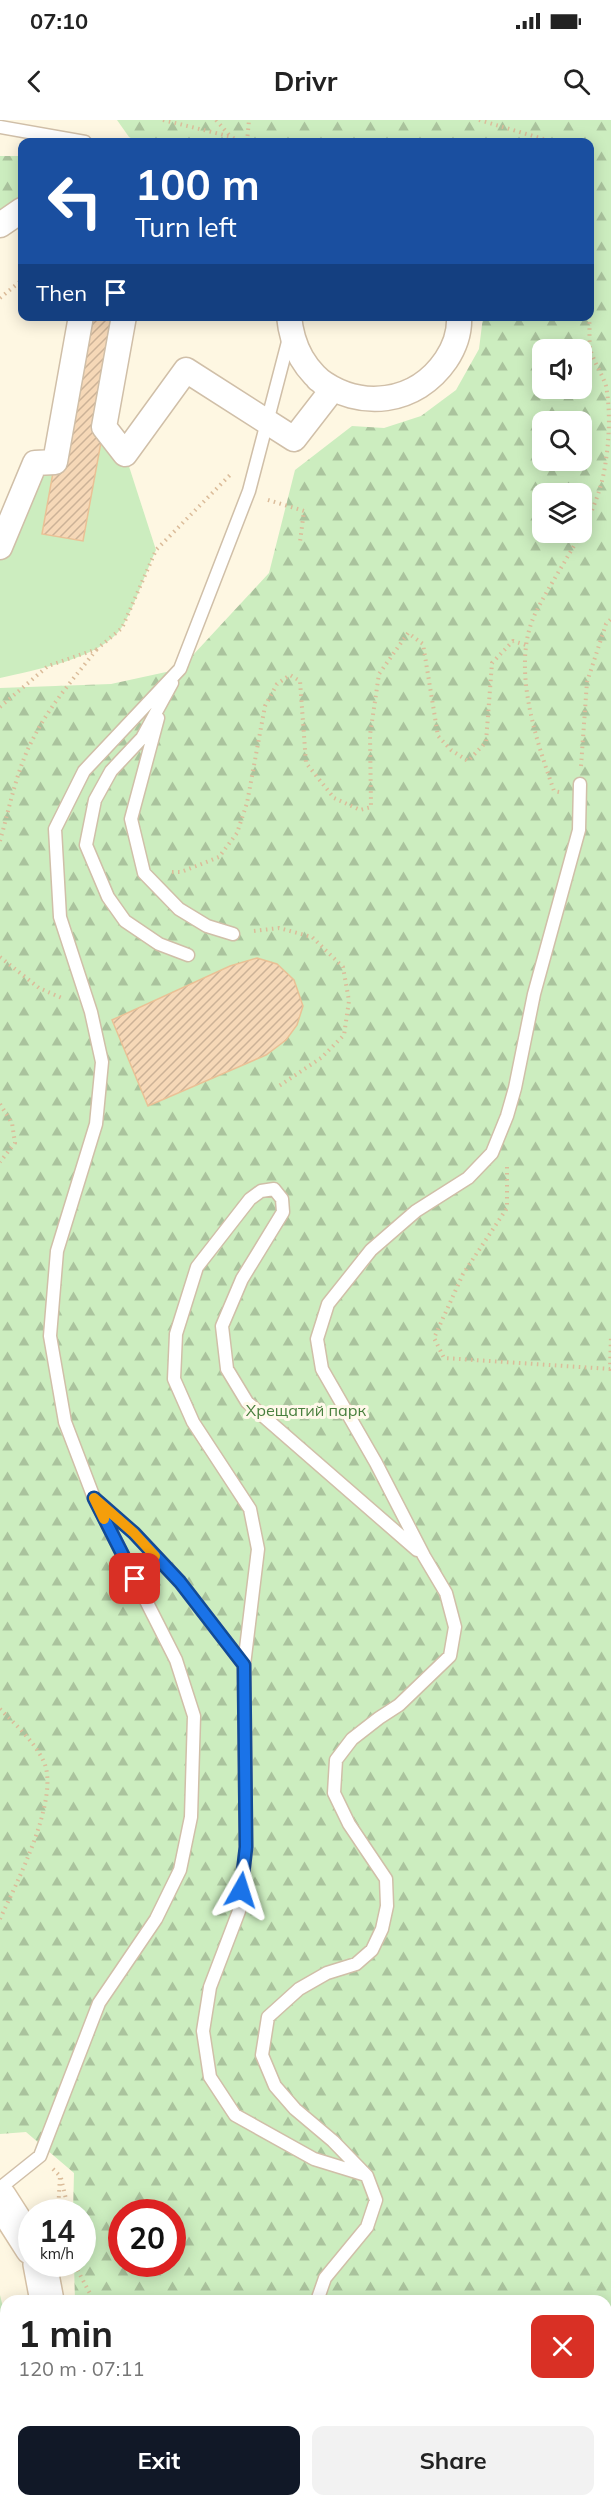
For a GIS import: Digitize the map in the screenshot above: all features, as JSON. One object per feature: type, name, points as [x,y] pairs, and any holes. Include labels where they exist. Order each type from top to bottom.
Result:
[{"type":"main road","points":[[0,2198],[18,2226]]},
{"type":"main road","points":[[42,2277],[45,2295]]},
{"type":"street","points":[[0,225],[18,213]]},
{"type":"street","points":[[0,547],[35,464],[55,462],[80,321]]},
{"type":"street","points":[[122,321],[104,427],[125,453],[186,370],[294,438],[332,390],[308,370],[298,353],[289,322]]},
{"type":"street","points":[[289,322],[309,370],[319,380],[332,389],[358,399],[387,399],[414,391],[436,374],[452,351],[460,321]]},
{"type":"lane","points":[[0,127],[62,138]]},
{"type":"lane","points":[[0,2188],[40,2156],[99,2003],[156,1919],[180,1870],[191,1817],[194,1716],[176,1660],[94,1498],[66,1422],[50,1336],[57,1251],[96,1124],[102,1062],[91,1012],[60,917],[56,829],[84,771],[162,693],[180,669],[248,493],[267,422],[289,322]]},
{"type":"lane","points":[[162,693],[131,819],[144,873],[179,909],[207,926],[233,934]]},
{"type":"lane","points":[[162,693],[142,738],[111,771],[95,800],[86,845],[108,897],[125,921],[159,944],[189,955]]},
{"type":"lane","points":[[319,2295],[325,2278],[367,2227],[376,2200],[367,2176],[333,2141],[295,2109],[275,2086],[262,2055],[268,2017],[299,1989],[327,1973],[356,1964],[372,1950],[382,1929],[387,1906],[386,1879],[349,1824],[334,1793],[336,1760],[352,1739],[399,1705],[450,1656],[455,1627],[446,1593],[322,1369],[317,1339],[328,1304],[371,1250],[416,1211],[468,1178],[492,1154],[507,1116],[534,994],[579,830],[580,784]]},
{"type":"lane","points":[[367,2176],[314,2159],[235,2115],[210,2077],[203,2031],[210,1987],[239,1911],[246,1847],[244,1665],[258,1549],[249,1509],[193,1422],[174,1379],[176,1334],[197,1267],[250,1199],[261,1191],[274,1189],[282,1199],[283,1212],[242,1279],[222,1326],[227,1369],[247,1402],[424,1556]]},
{"type":"lane","points":[[94,1498],[134,1533],[180,1582],[244,1665]]},
{"type":"path","points":[[162,120],[232,138]]},
{"type":"path","points":[[216,120],[232,138]]},
{"type":"path","points":[[247,138],[249,120]]},
{"type":"path","points":[[479,120],[540,138]]},
{"type":"path","points":[[0,298],[18,283]]},
{"type":"path","points":[[589,321],[591,349],[606,386],[611,419],[604,474],[583,532],[535,613],[526,645],[526,695],[538,746],[554,791],[568,794],[580,784],[586,682],[606,624],[611,619]]},
{"type":"path","points":[[0,841],[18,777],[33,737],[50,710],[97,649],[122,628],[156,550],[231,474]]},
{"type":"path","points":[[248,493],[304,511],[300,542]]},
{"type":"path","points":[[202,863],[219,857],[237,833],[248,803],[265,706],[277,684],[290,675],[300,681],[306,763],[334,798],[360,810],[371,807],[370,735],[379,674],[408,633],[423,644],[438,736],[451,750],[468,761],[486,742],[492,663],[513,641],[526,645]]},
{"type":"path","points":[[0,707],[48,666],[97,649]]},
{"type":"path","points":[[233,934],[279,928],[312,937],[343,967],[349,1001],[344,1035],[321,1058],[279,1086]]},
{"type":"path","points":[[0,957],[39,988],[91,1012]]},
{"type":"path","points":[[0,1104],[12,1123],[15,1143],[0,1162]]},
{"type":"path","points":[[507,1116],[507,1208],[463,1274],[434,1338],[444,1358],[610,1369],[611,1335]]},
{"type":"path","points":[[0,1709],[21,1729],[45,1764],[48,1789],[31,1852],[0,1919]]},
{"type":"path","points":[[40,2156],[60,2176],[66,2199]]},
{"type":"path","points":[[59,2199],[60,2176]]},
{"type":"path","points":[[81,2277],[91,2295]]},
{"type":"green space","name":"Хрещатий парк","points":[[117,120],[611,120],[611,2295],[75,2295],[74,2277],[96,2277],[96,2199],[73,2199],[74,2173],[26,2132],[0,2134],[0,688],[111,684],[180,669],[269,573],[295,470],[352,426],[384,428],[421,416],[456,390],[479,349],[482,321],[594,321],[594,138],[131,138]]},
{"type":"green space","points":[[0,156],[18,156],[18,213],[0,225]]},
{"type":"green space","points":[[104,427],[125,454],[156,550],[122,627],[112,638],[84,655],[0,678],[0,547],[35,463],[55,462],[42,533],[83,541]]},
{"type":"building","points":[[80,321],[123,321],[83,541],[42,534]]},
{"type":"building","points":[[257,958],[277,964],[294,980],[303,1006],[297,1025],[286,1040],[266,1055],[148,1106],[112,1020],[230,966]]},
{"type":"slow traffic","points":[[104,1519],[94,1498],[134,1533],[155,1556]]},
{"type":"route","points":[[135,1579],[94,1498],[134,1533],[180,1582],[244,1665],[246,1847],[241,1890]]}]
